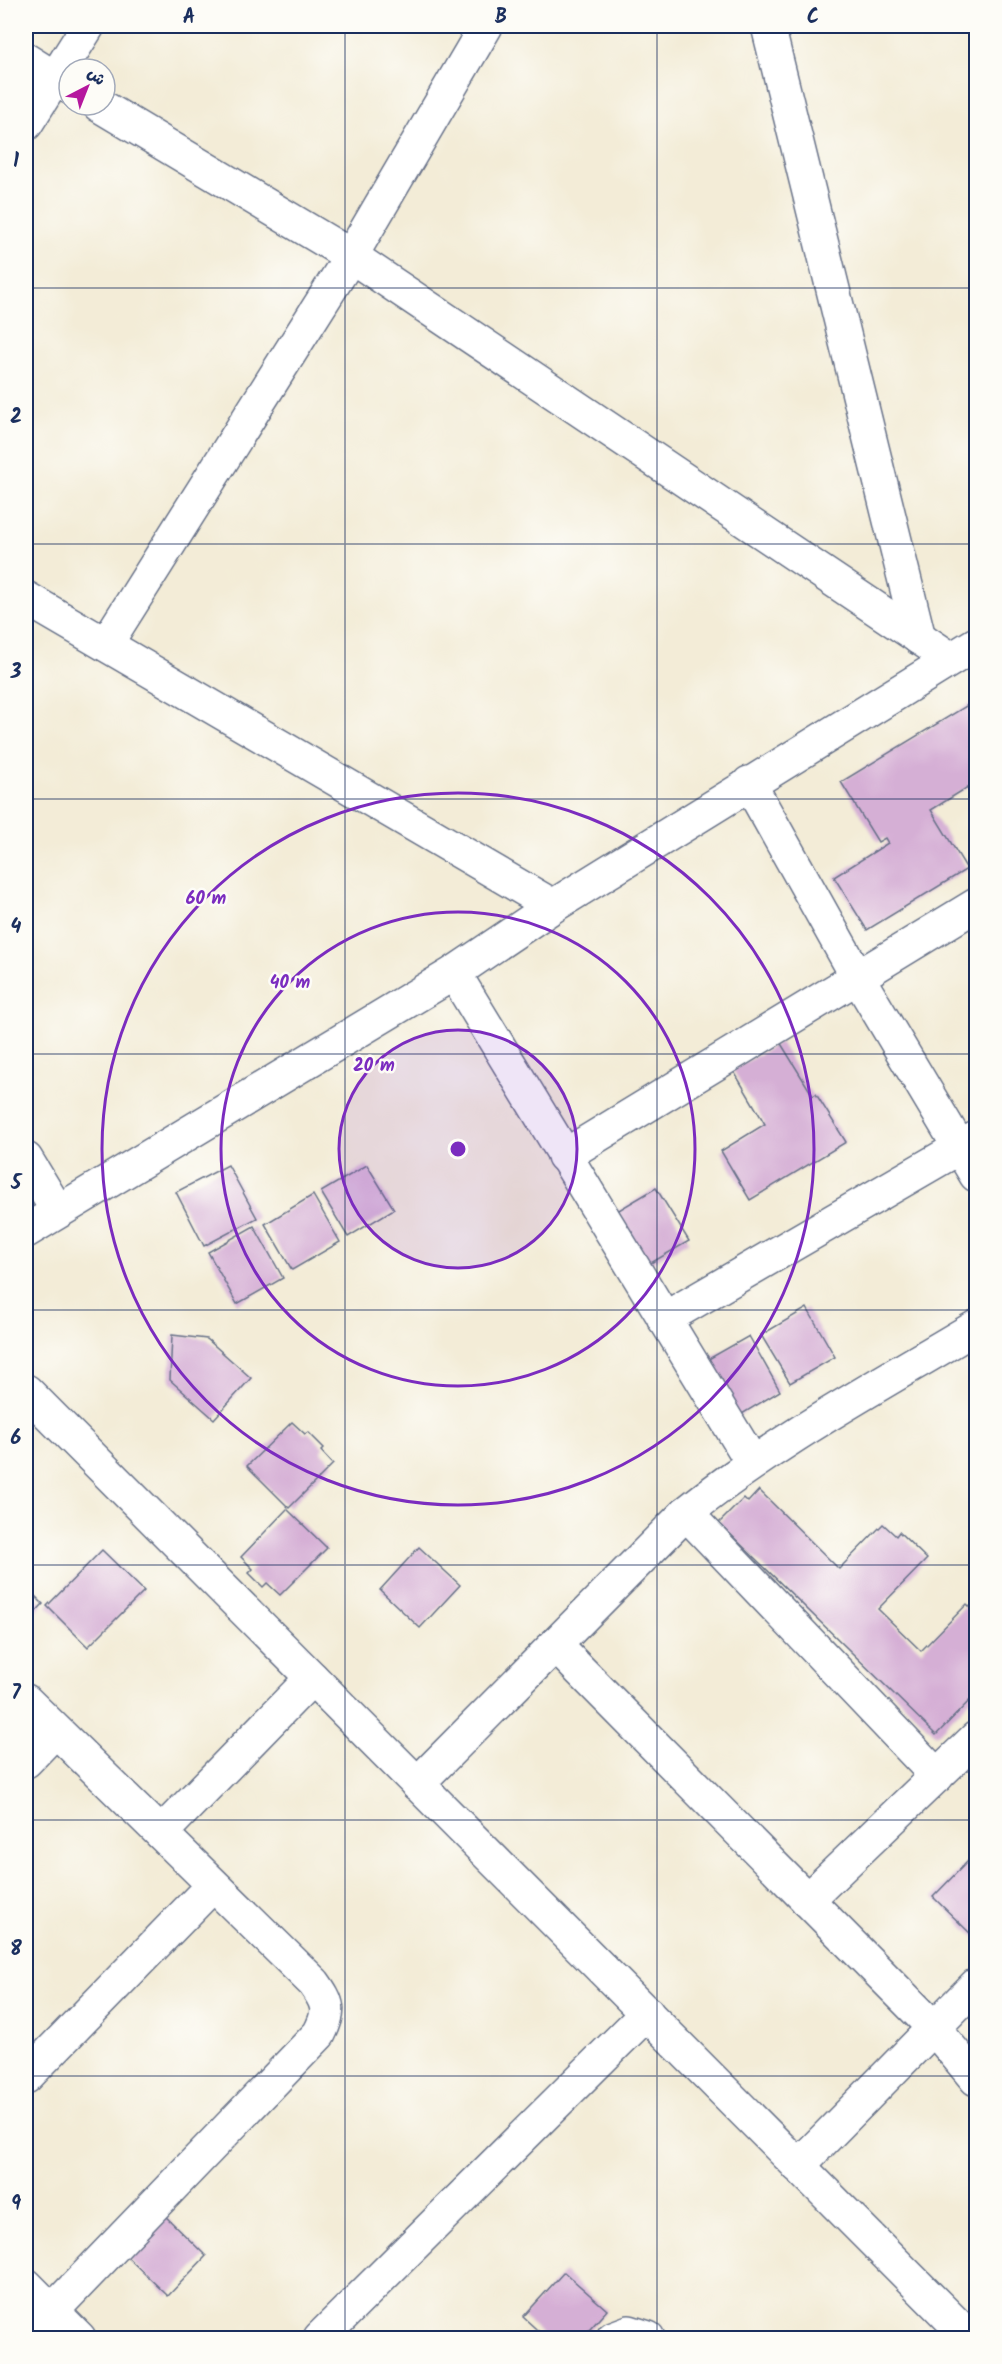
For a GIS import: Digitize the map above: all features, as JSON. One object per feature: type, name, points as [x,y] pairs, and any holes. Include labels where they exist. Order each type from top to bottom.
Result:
[{"type":"street","points":[[74,57],[88,26]]},
{"type":"street","points":[[106,644],[351,256],[486,26]]},
{"type":"street","points":[[768,26],[919,638]]},
{"type":"street","points":[[26,60],[57,79]]},
{"type":"street","points":[[26,124],[57,88]]},
{"type":"street","points":[[117,116],[351,256],[919,638],[964,652]]},
{"type":"street","points":[[26,598],[554,906]]},
{"type":"street","points":[[26,1231],[57,1210],[454,973],[554,906],[964,652]]},
{"type":"street","points":[[664,1319],[971,1153],[858,976],[750,783]]},
{"type":"street","points":[[564,1156],[976,905]]},
{"type":"street","points":[[454,973],[752,1462]]},
{"type":"street","points":[[26,1159],[57,1210]]},
{"type":"street","points":[[417,1784],[686,1514],[752,1462],[976,1327]]},
{"type":"street","points":[[26,1391],[798,2166],[968,2333]]},
{"type":"street","points":[[686,1514],[937,1776]]},
{"type":"street","points":[[556,1646],[933,2027],[976,2079]]},
{"type":"street","points":[[161,1833],[312,1678]]},
{"type":"street","points":[[26,1701],[314,1983],[326,1999],[328,2017],[319,2034],[53,2313],[26,2338]]},
{"type":"street","points":[[26,1761],[56,1731]]},
{"type":"street","points":[[807,1900],[976,1738]]},
{"type":"street","points":[[26,2077],[213,1886]]},
{"type":"street","points":[[798,2166],[976,1985]]},
{"type":"street","points":[[320,2338],[647,2013]]},
{"type":"street","points":[[26,2285],[79,2338]]},
{"type":"street","points":[[613,2338],[630,2332],[648,2338]]},
{"type":"building","points":[[976,700],[976,782],[931,810],[967,869],[867,930],[834,877],[888,843],[885,838],[878,842],[841,782]]},
{"type":"building","points":[[780,1042],[813,1096],[816,1094],[846,1142],[750,1200],[721,1151],[765,1124],[733,1070]]},
{"type":"building","points":[[228,1165],[257,1218],[204,1246],[176,1192]]},
{"type":"building","points":[[367,1165],[394,1209],[348,1237],[321,1192]]},
{"type":"building","points":[[656,1188],[689,1241],[644,1267],[612,1214]]},
{"type":"building","points":[[313,1195],[340,1242],[292,1270],[265,1224]]},
{"type":"building","points":[[254,1226],[283,1278],[237,1304],[208,1252]]},
{"type":"building","points":[[807,1308],[835,1357],[790,1383],[761,1335]]},
{"type":"building","points":[[172,1335],[207,1339],[251,1378],[214,1419],[170,1380]]},
{"type":"building","points":[[749,1336],[780,1391],[737,1417],[705,1361]]},
{"type":"building","points":[[292,1422],[305,1434],[308,1432],[324,1448],[321,1451],[333,1464],[289,1508],[247,1466]]},
{"type":"building","points":[[759,1490],[839,1569],[883,1524],[896,1536],[899,1532],[927,1559],[878,1609],[921,1651],[967,1604],[976,1613],[976,1694],[936,1735],[719,1523],[744,1498],[748,1502]]},
{"type":"building","points":[[287,1509],[327,1548],[280,1595],[267,1583],[263,1587],[249,1573],[253,1569],[241,1557]]},
{"type":"building","points":[[419,1547],[460,1585],[420,1628],[380,1590]]},
{"type":"building","points":[[102,1550],[144,1591],[88,1647],[47,1606]]},
{"type":"building","points":[[26,1587],[43,1604],[26,1622]]},
{"type":"building","points":[[969,1860],[976,1866],[976,1939],[933,1897]]},
{"type":"building","points":[[161,2212],[206,2256],[168,2296],[122,2252]]},
{"type":"building","points":[[564,2272],[607,2310],[582,2338],[546,2338],[523,2317]]}]
